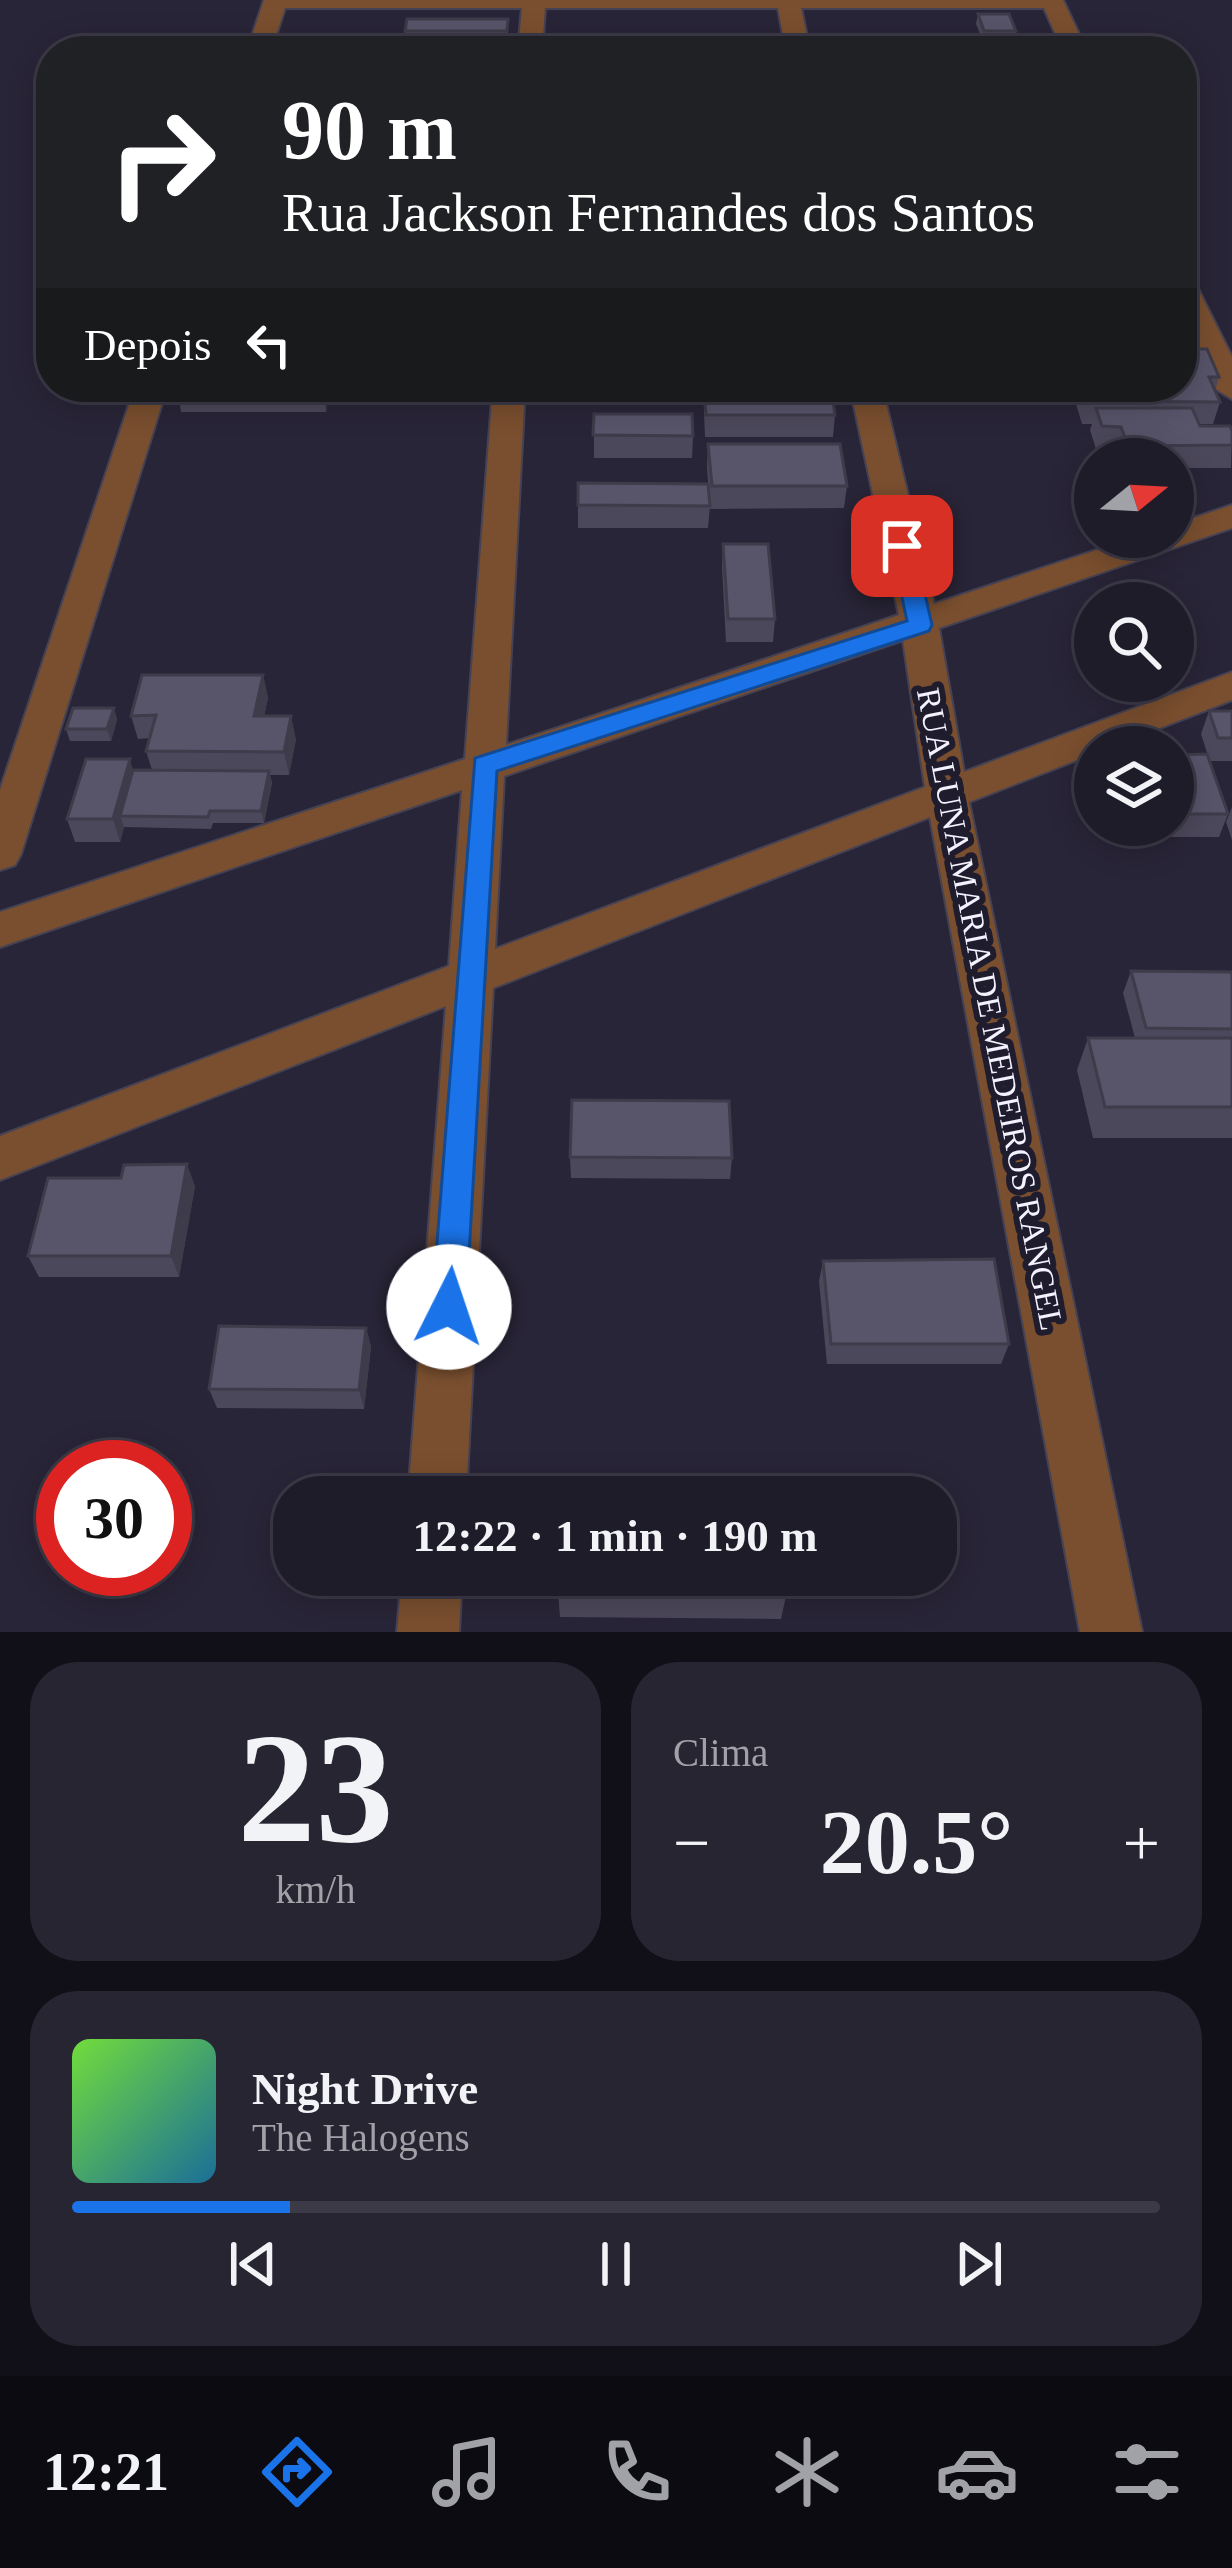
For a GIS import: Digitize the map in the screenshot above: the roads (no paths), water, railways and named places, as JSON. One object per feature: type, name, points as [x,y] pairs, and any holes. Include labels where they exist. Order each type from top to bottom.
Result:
[{"type":"street","points":[[531,36],[534,0]]},
{"type":"street","points":[[788,0],[795,36]]},
{"type":"street","points":[[265,36],[276,1],[1052,0],[1068,36]]},
{"type":"street","points":[[1197,318],[1232,389]]},
{"type":"street","points":[[0,854],[147,402]]},
{"type":"street","points":[[438,1476],[508,402]]},
{"type":"street","name":"RUA LUNA MARIA DE MEDEIROS RANGEL","points":[[869,402],[920,625],[946,796],[1111,1632]]},
{"type":"street","points":[[1194,529],[1232,516]]},
{"type":"street","points":[[0,930],[1112,558]]},
{"type":"street","points":[[0,1158],[1232,685]]},
{"type":"street","points":[[428,1632],[431,1596]]}]
